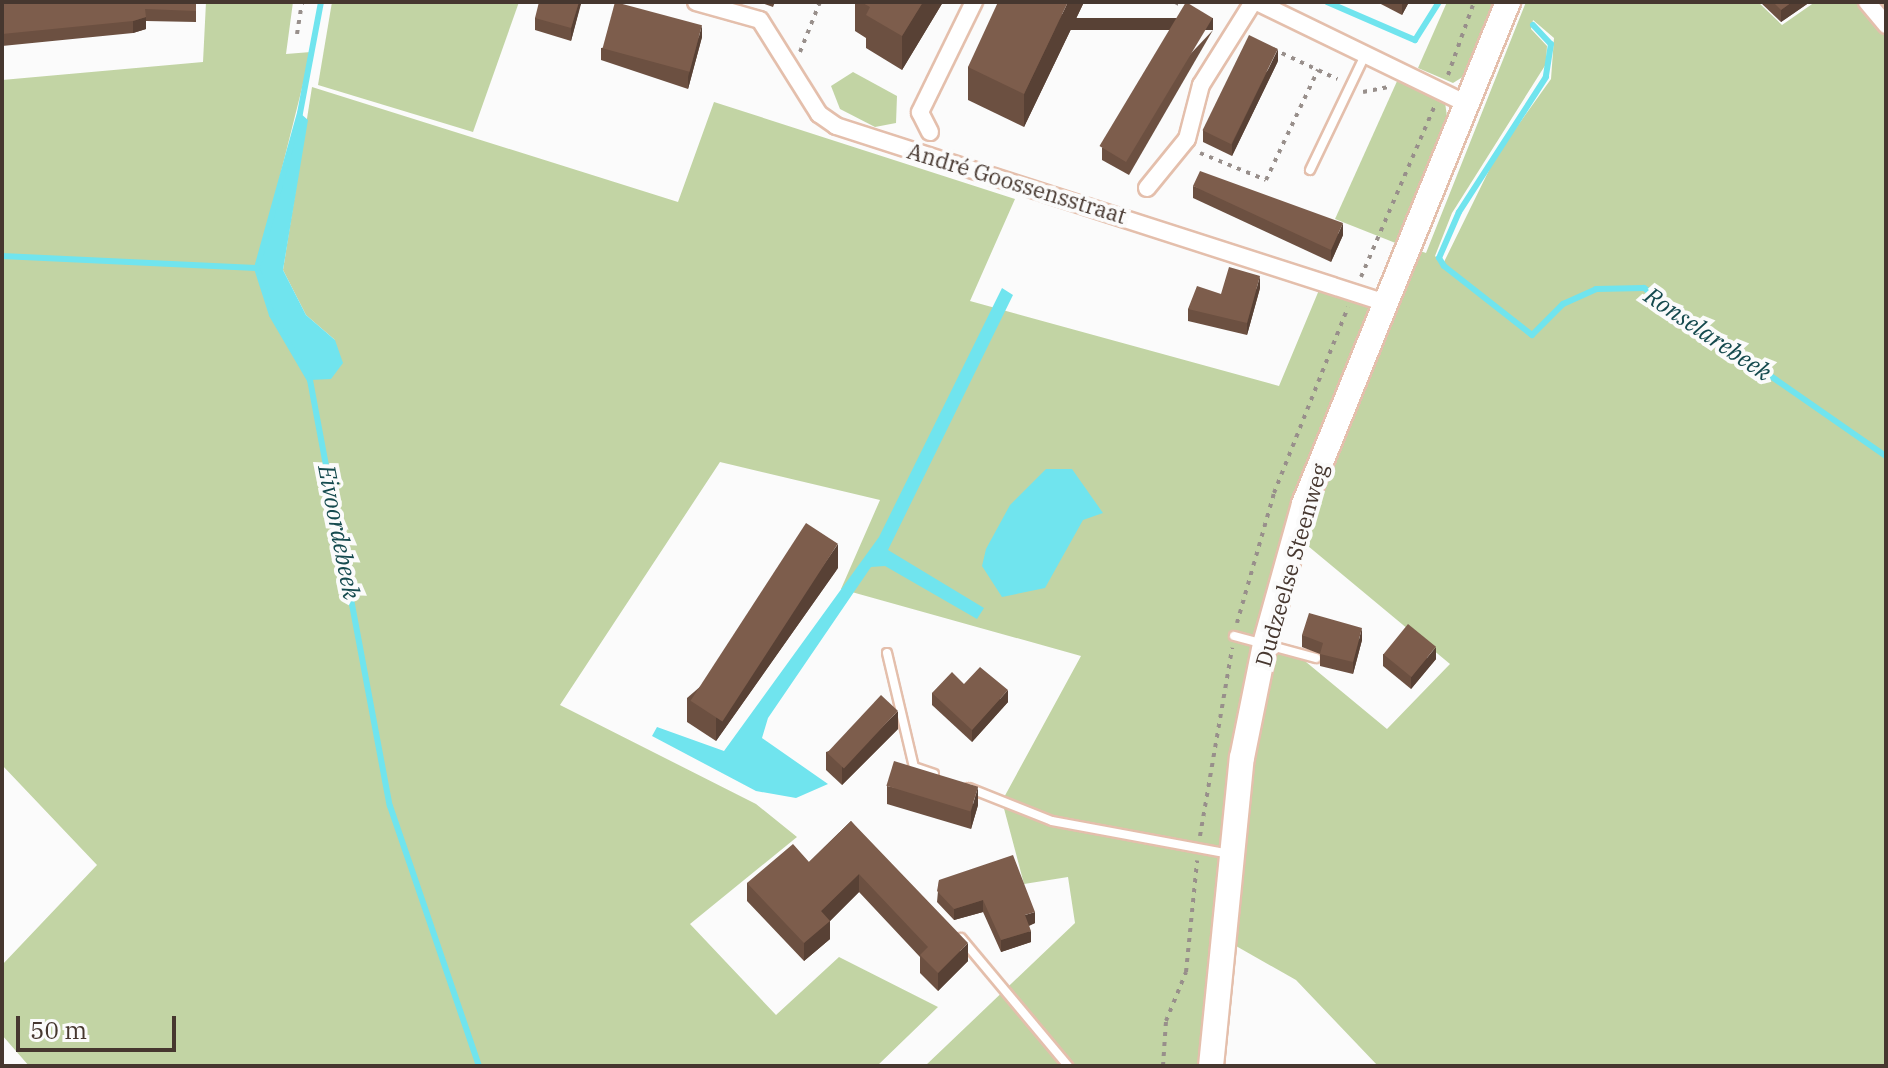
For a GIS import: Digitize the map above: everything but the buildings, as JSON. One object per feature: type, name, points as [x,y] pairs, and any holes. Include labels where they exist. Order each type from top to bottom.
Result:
[{"type":"main road","name":"Dudzeelse Steenweg","points":[[1211,1066],[1230,854],[1265,644],[1304,504],[1469,105],[1508,2]]},
{"type":"street","name":"André Goossensstraat","points":[[696,2],[760,20],[793,72],[836,126],[1386,303]]},
{"type":"street","name":"André Goossensstraat","points":[[930,132],[920,112],[974,2]]},
{"type":"street","name":"André Goossensstraat","points":[[1147,188],[1183,145],[1201,85],[1255,2],[1469,105]]},
{"type":"street","points":[[1867,2],[1886,25]]},
{"type":"lane","points":[[1310,170],[1365,54]]},
{"type":"lane","points":[[1234,636],[1316,658]]},
{"type":"lane","points":[[887,653],[914,767],[943,778]]},
{"type":"lane","points":[[958,784],[1052,821],[1230,854]]},
{"type":"lane","points":[[952,928],[1068,1066]]},
{"type":"path","points":[[297,34],[302,2]]},
{"type":"path","points":[[793,72],[820,2]]},
{"type":"path","points":[[1175,2],[1200,14]]},
{"type":"path","points":[[1238,32],[1365,93],[1398,85]]},
{"type":"path","points":[[1183,145],[1266,180],[1318,70]]},
{"type":"path","points":[[1423,97],[1436,103]]},
{"type":"green space","points":[[206,2],[293,2],[286,54],[311,52],[257,268],[272,315],[335,340],[306,315],[283,270],[312,87],[678,202],[714,102],[1015,199],[970,301],[1279,386],[1324,278],[1385,303],[1409,247],[1426,253],[1526,2],[1758,2],[1782,25],[1815,2],[1886,2],[1886,1066],[1378,1066],[1296,980],[1222,938],[1211,1066],[925,1066],[1075,923],[1068,877],[1024,884],[1002,801],[1081,656],[841,589],[880,500],[720,462],[560,705],[756,804],[797,837],[690,924],[776,1015],[839,957],[938,1007],[877,1066],[29,1066],[2,1035],[2,965],[97,865],[2,765],[2,80],[203,62]],"holes":[[[1533,20],[1554,38],[1551,79],[1496,156],[1443,264],[1435,256],[1452,213],[1546,64],[1547,46],[1531,29]],[[1296,536],[1450,664],[1387,729],[1294,652],[1265,643]]]},
{"type":"green space","points":[[332,2],[519,2],[473,132],[318,85]]},
{"type":"green space","points":[[1447,2],[1493,2],[1469,73],[1453,83],[1418,68]]},
{"type":"green space","points":[[853,72],[897,96],[896,123],[875,127],[840,109],[831,86]]},
{"type":"green space","points":[[1398,79],[1445,102],[1448,124],[1398,244],[1335,219]]},
{"type":"water","points":[[300,113],[308,120],[283,270],[306,315],[335,340],[343,363],[331,379],[310,380],[272,315],[257,268]]},
{"type":"water","points":[[1002,288],[1013,295],[888,550],[984,608],[977,619],[885,566],[871,567],[768,718],[762,738],[828,784],[796,798],[756,791],[652,736],[657,727],[724,751],[879,537]]},
{"type":"water","points":[[1046,469],[1072,469],[1103,513],[1083,520],[1045,588],[1002,597],[982,566],[986,549],[1010,505]]},
{"type":"waterway","name":"Eivoordebeek","points":[[321,2],[300,113],[257,268],[272,315],[310,380],[390,806],[479,1066]]},
{"type":"waterway","name":"Ronselarebeek","points":[[1327,2],[1415,40],[1439,2]]},
{"type":"waterway","name":"Ronselarebeek","points":[[1533,25],[1551,44],[1546,77],[1459,212],[1439,258],[1444,266],[1532,335],[1563,304],[1596,289],[1644,288],[1886,456]]},
{"type":"waterway","points":[[2,256],[257,268]]}]
